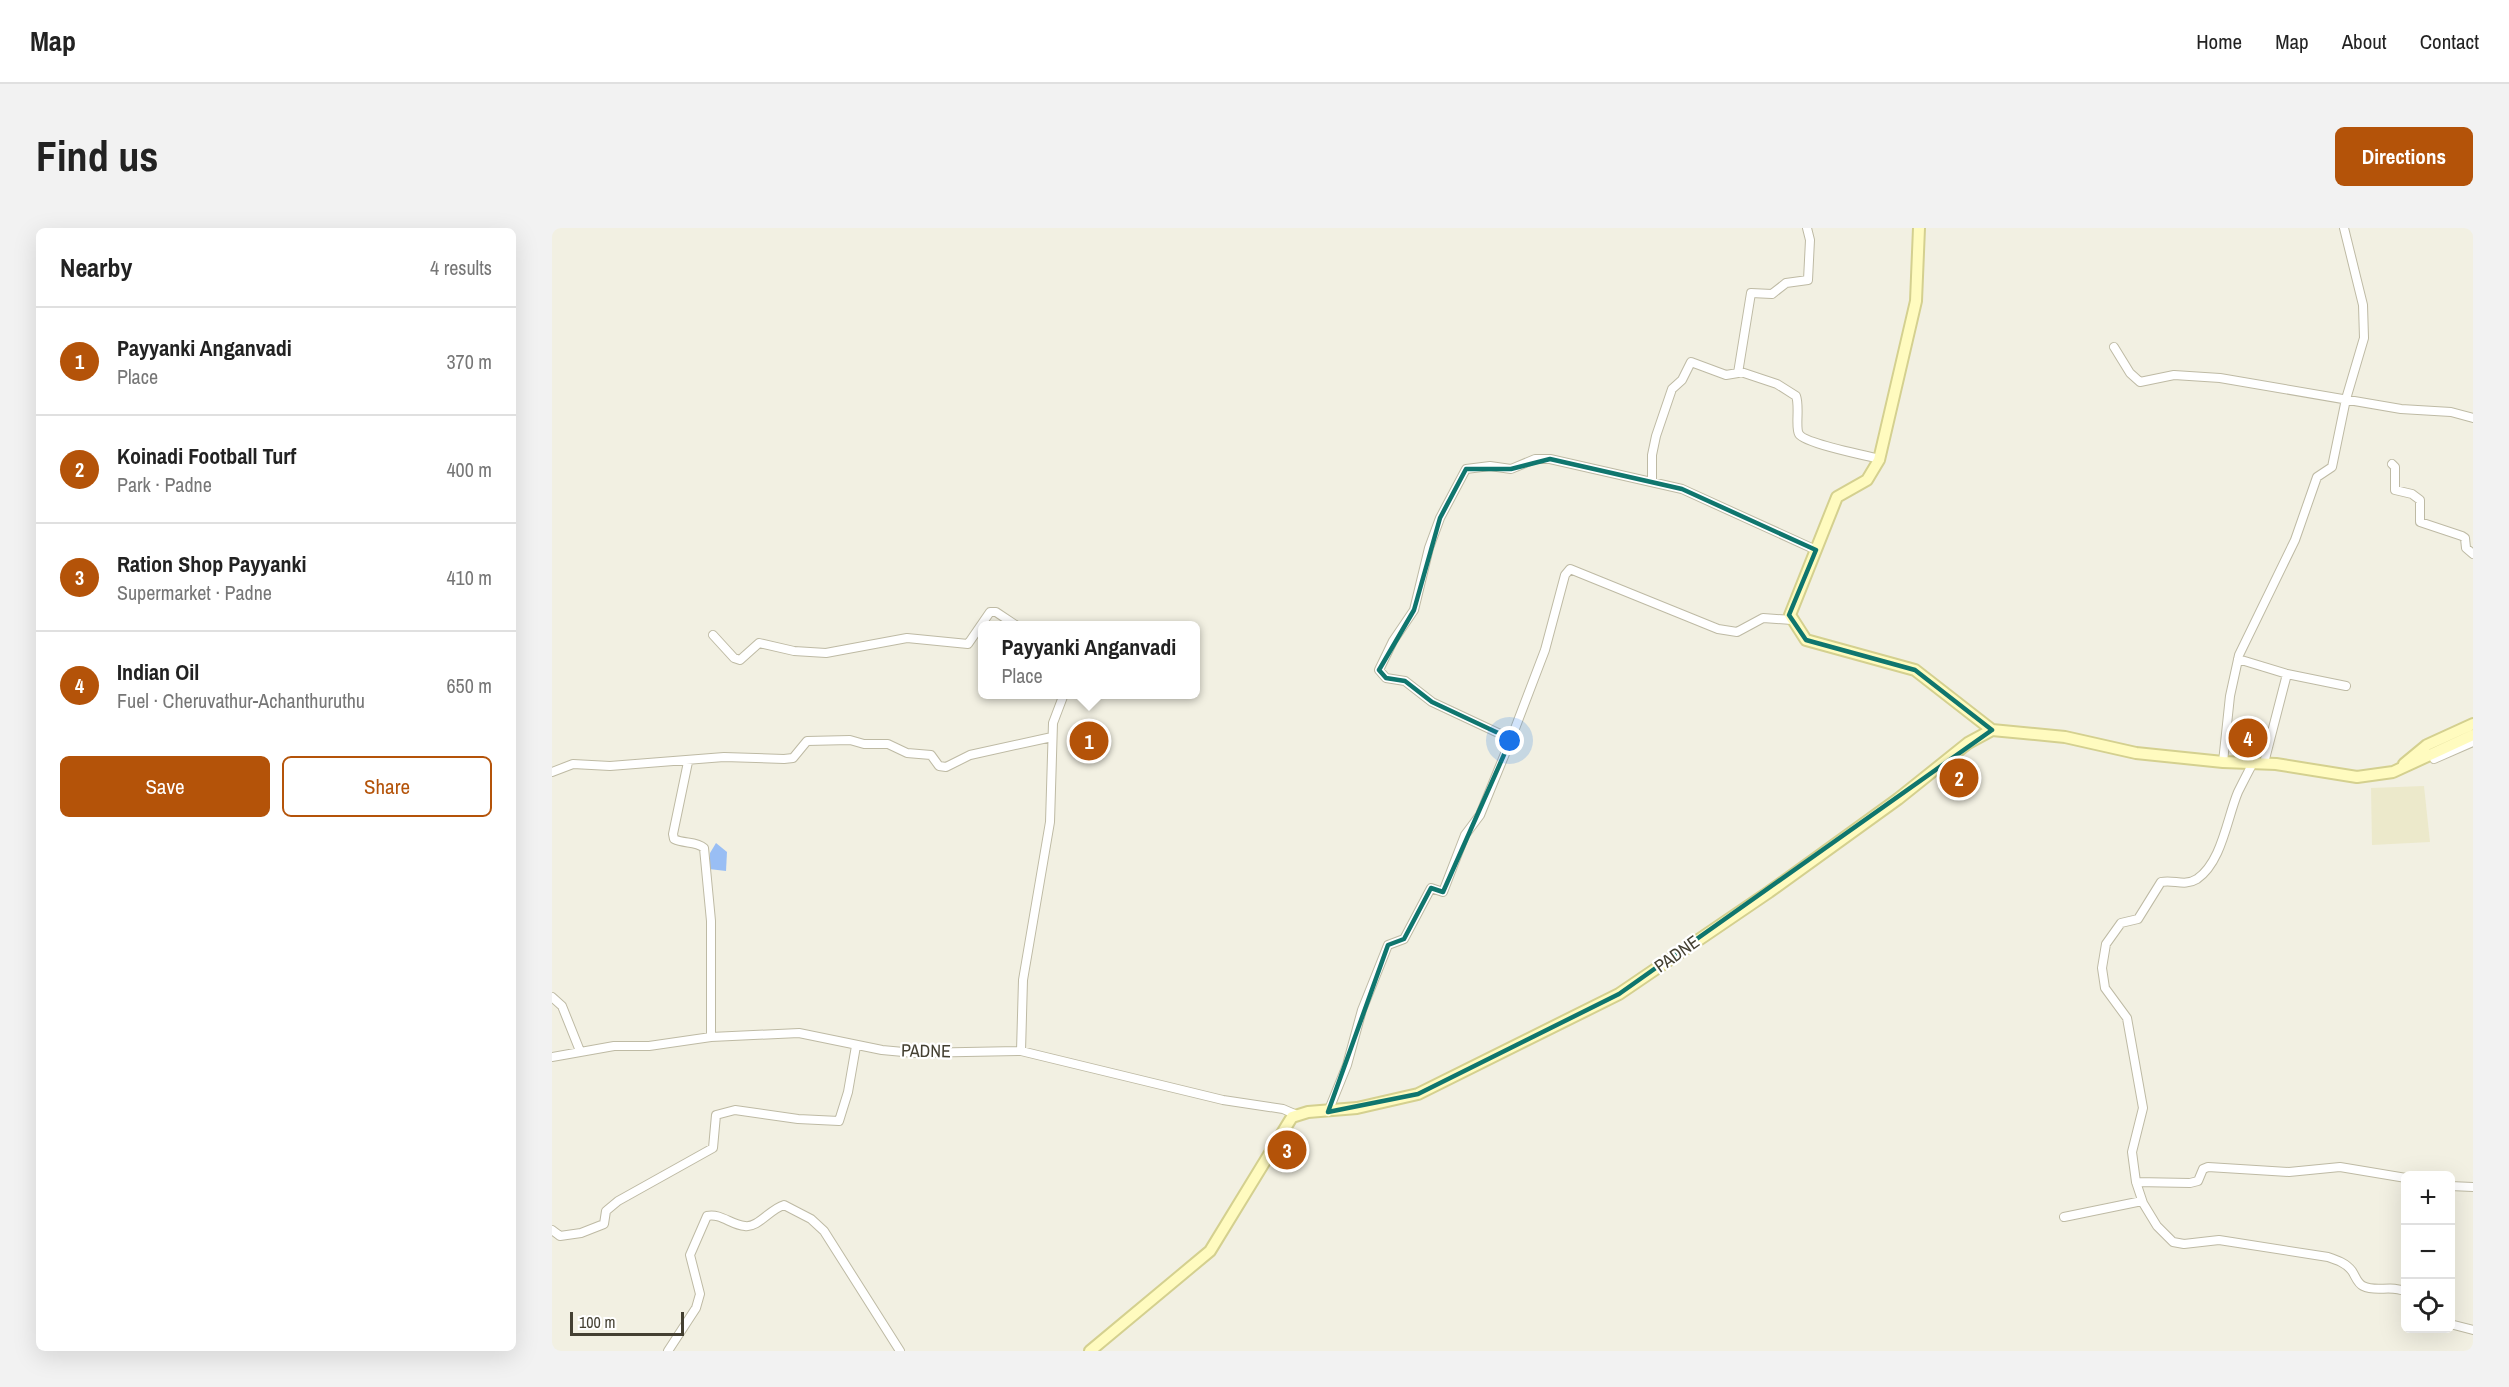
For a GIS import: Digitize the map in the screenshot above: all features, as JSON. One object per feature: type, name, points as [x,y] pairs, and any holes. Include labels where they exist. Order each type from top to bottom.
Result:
[{"type":"main road","points":[[1919,228],[1916,301],[1880,459],[1868,480],[1837,497],[1790,615],[1806,640],[1915,670],[1992,730],[2048,735],[2136,753],[2223,762],[2259,763],[2356,777],[2393,772],[2473,735]]},
{"type":"main road","points":[[2393,772],[2427,746],[2473,724]]},
{"type":"main road","name":"PADNE","points":[[1297,1115],[1328,1112],[1418,1094],[1619,994],[1769,892],[1898,799],[1968,744],[1992,730]]},
{"type":"main road","points":[[1090,1351],[1210,1251],[1287,1125],[1297,1115]]},
{"type":"street","points":[[1652,482],[1652,455],[1656,436],[1672,389],[1682,380],[1689,364],[1708,367],[1726,375],[1733,375],[1738,371],[1751,293],[1773,294],[1786,283],[1808,280],[1810,240],[1807,228]]},
{"type":"street","points":[[2223,762],[2238,658],[2295,540],[2317,477],[2332,467],[2346,399],[2364,338],[2363,305],[2344,228]]},
{"type":"street","points":[[2114,347],[2130,373],[2140,382],[2174,375],[2220,378],[2401,409],[2451,412],[2473,418]]},
{"type":"street","points":[[1738,371],[1777,384],[1796,396],[1798,430],[1803,437],[1848,452],[1880,459]]},
{"type":"street","points":[[1511,739],[1432,702],[1405,681],[1386,678],[1379,670],[1393,641],[1414,610],[1429,548],[1440,518],[1466,469],[1490,466],[1511,469],[1535,459],[1550,459],[1652,482],[1682,489],[1816,549]]},
{"type":"street","points":[[2392,464],[2395,467],[2395,490],[2412,494],[2420,500],[2420,522],[2462,536],[2465,538],[2466,548],[2473,554]]},
{"type":"street","points":[[1328,1112],[1347,1065],[1362,1010],[1388,945],[1404,939],[1431,888],[1443,892],[1465,835],[1480,814],[1545,651],[1562,583],[1570,569],[1620,591],[1726,630],[1737,632],[1770,617],[1792,620]]},
{"type":"street","points":[[984,621],[990,612],[996,612],[1010,621]]},
{"type":"street","points":[[713,635],[734,658],[740,660],[759,643],[794,651],[826,653],[907,638],[968,644],[978,629]]},
{"type":"street","points":[[2238,658],[2287,674],[2346,686]]},
{"type":"street","points":[[2287,674],[2259,763],[2238,792],[2214,857],[2206,871],[2186,883],[2161,882],[2138,919],[2121,923],[2106,944],[2102,968],[2105,988],[2127,1018],[2142,1093],[2143,1107],[2132,1152],[2136,1182],[2142,1201],[2157,1226],[2173,1242],[2219,1240],[2314,1254],[2342,1262],[2352,1270],[2360,1285],[2368,1288],[2390,1286],[2401,1290]]},
{"type":"street","points":[[1022,1052],[1023,980],[1050,822],[1052,737],[1055,713],[1062,699]]},
{"type":"street","points":[[552,772],[573,764],[610,766],[688,762],[724,757],[784,759],[793,758],[807,741],[850,740],[864,744],[888,744],[907,753],[931,755],[939,766],[946,767],[970,755],[1052,737]]},
{"type":"street","points":[[2418,762],[2433,759],[2473,742]]},
{"type":"street","points":[[688,762],[673,834],[674,839],[697,843],[705,848],[711,921],[711,1036]]},
{"type":"street","points":[[552,997],[562,1006],[580,1051]]},
{"type":"street","name":"PADNE","points":[[552,1058],[614,1046],[649,1046],[711,1036],[799,1033],[856,1046],[914,1053],[1022,1052],[1214,1098],[1283,1109],[1297,1115]]},
{"type":"street","points":[[552,1230],[560,1236],[580,1233],[604,1224],[606,1211],[618,1201],[713,1148],[716,1115],[735,1110],[788,1118],[839,1121],[848,1092],[856,1046]]},
{"type":"street","points":[[2136,1182],[2190,1183],[2198,1181],[2203,1169],[2208,1167],[2289,1172],[2340,1167],[2401,1177]]},
{"type":"street","points":[[2455,1186],[2473,1187]]},
{"type":"street","points":[[2064,1217],[2142,1201]]},
{"type":"street","points":[[668,1351],[696,1308],[700,1294],[690,1255],[707,1216],[728,1218],[744,1226],[752,1225],[775,1208],[783,1205],[811,1219],[824,1231],[900,1351]]},
{"type":"street","points":[[2455,1325],[2473,1330]]},
{"type":"highlighted area","points":[[1550,459],[1682,489],[1816,550],[1789,615],[1806,640],[1915,670],[1992,730],[1619,994],[1418,1094],[1328,1112],[1388,945],[1404,939],[1431,888],[1443,892],[1511,739],[1432,702],[1405,681],[1386,678],[1379,670],[1414,610],[1440,518],[1466,469],[1511,469]]},
{"type":"shaded area","points":[[2424,786],[2430,842],[2372,845],[2371,788]]},
{"type":"green space","points":[[1957,755],[1979,767],[1961,800],[1939,789]]},
{"type":"water","points":[[716,843],[727,852],[726,871],[709,869],[710,853]]},
{"type":"place","name":"Indian Oil","points":[[2248,738]]},
{"type":"place","name":"Payyanki Anganvadi","points":[[1089,741]]},
{"type":"place","name":"Koinadi Football Turf","points":[[1959,778]]},
{"type":"place","name":"Ration Shop Payyanki","points":[[1287,1150]]}]
